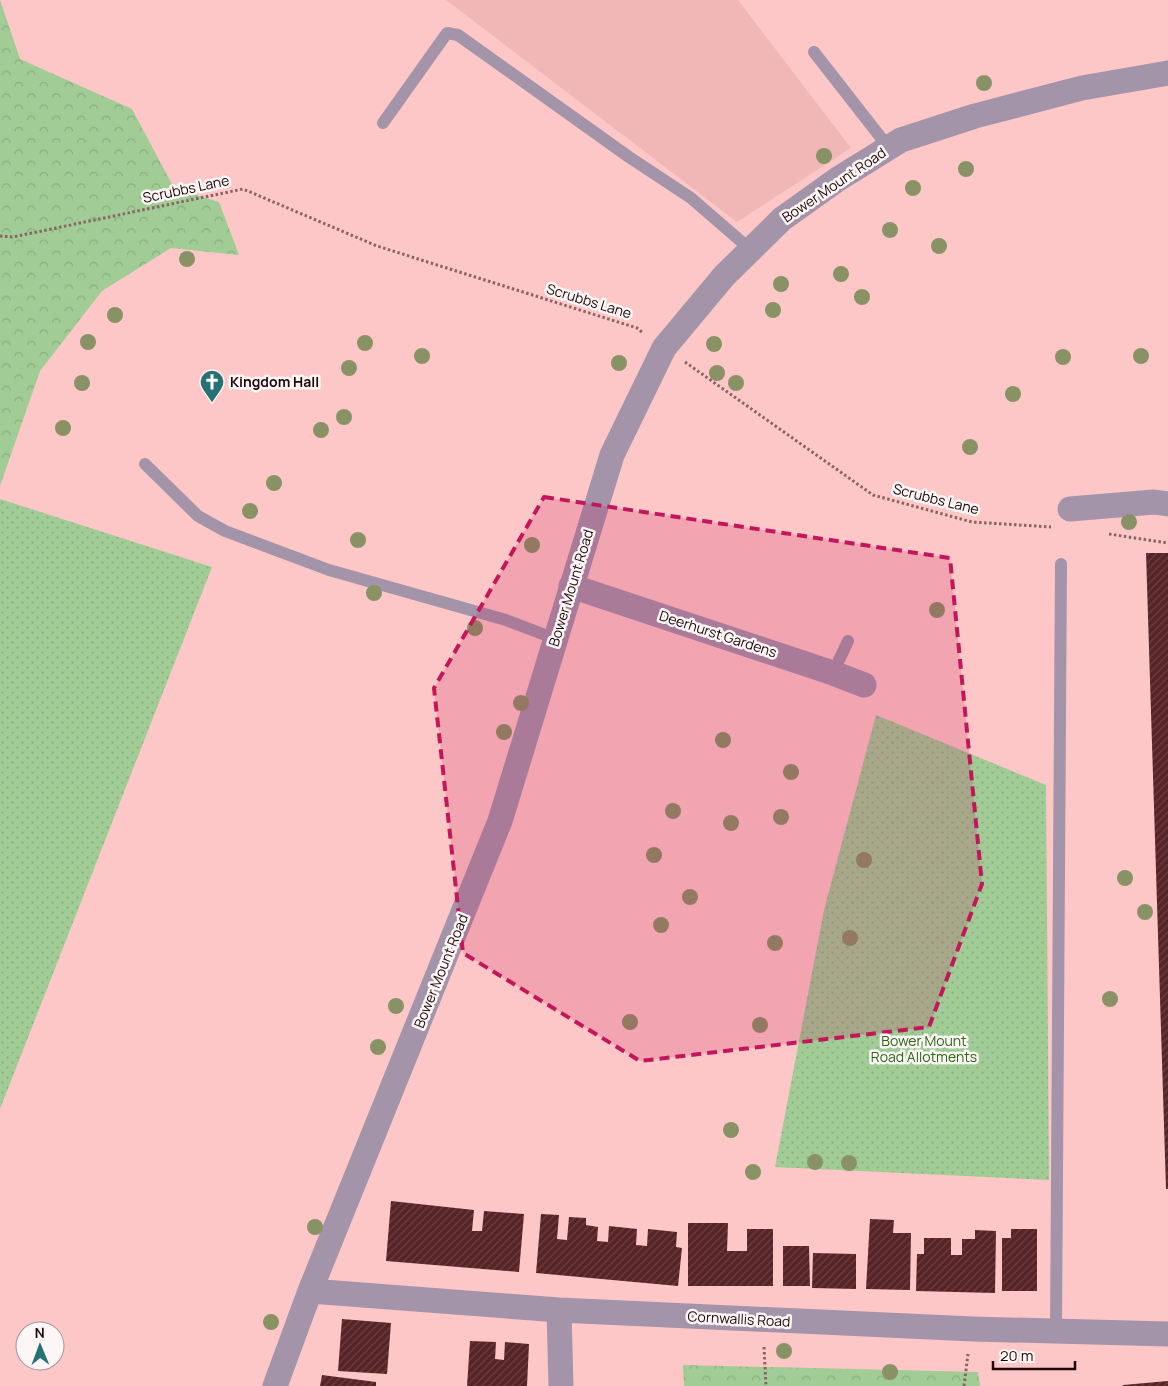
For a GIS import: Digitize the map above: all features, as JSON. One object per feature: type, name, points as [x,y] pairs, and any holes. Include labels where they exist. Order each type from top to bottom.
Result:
[{"type":"street","name":"Bower Mount Road","points":[[275,1386],[310,1291],[500,821],[612,455],[664,348],[724,276],[782,220],[838,179],[901,140],[975,116],[1082,88],[1165,79]]},
{"type":"street","points":[[1062,518],[1154,502],[1168,504]]},
{"type":"street","name":"Deerhurst Gardens","points":[[571,586],[864,685]]},
{"type":"street","name":"Cornwallis Road","points":[[310,1291],[559,1310],[763,1320],[1168,1334]]},
{"type":"street","points":[[559,1310],[560,1386]]},
{"type":"lane","points":[[383,123],[447,33],[458,35],[621,152],[691,198],[751,250]]},
{"type":"lane","points":[[814,52],[889,148]]},
{"type":"lane","points":[[145,464],[198,516],[225,531],[329,570],[506,620],[556,639]]},
{"type":"lane","points":[[1056,1331],[1061,564]]},
{"type":"lane","points":[[833,673],[848,641]]},
{"type":"path","name":"Scrubbs Lane","points":[[0,236],[13,237],[243,189],[377,246],[637,328],[873,495],[972,522],[1062,518]]},
{"type":"path","points":[[1101,533],[1168,543]]},
{"type":"path","points":[[763,1320],[766,1386]]},
{"type":"highlighted area","points":[[544,497],[950,558],[982,884],[929,1027],[640,1061],[463,953],[434,688]]},
{"type":"shaded area","points":[[446,0],[738,0],[851,148],[737,222]]},
{"type":"green space","points":[[0,0],[20,59],[132,109],[174,188],[219,202],[239,255],[171,248],[102,291],[40,371],[0,486]]},
{"type":"green space","points":[[0,499],[212,567],[0,1109]]},
{"type":"green space","name":"Bower Mount Road Allotments","points":[[876,715],[1046,785],[1049,1180],[775,1167],[824,910]]},
{"type":"green space","points":[[683,1365],[978,1372],[980,1386],[684,1386]]},
{"type":"building","points":[[1146,553],[1168,553],[1168,1189],[1166,1189]]},
{"type":"building","points":[[391,1201],[474,1210],[472,1231],[482,1231],[484,1211],[524,1214],[519,1272],[386,1261]]},
{"type":"building","points":[[541,1214],[559,1215],[557,1239],[567,1240],[569,1217],[586,1218],[586,1225],[598,1227],[597,1241],[608,1242],[609,1226],[637,1229],[636,1245],[647,1246],[648,1229],[677,1232],[676,1247],[682,1248],[678,1286],[536,1273]]},
{"type":"building","points":[[870,1219],[894,1220],[893,1233],[911,1233],[910,1290],[866,1289]]},
{"type":"building","points":[[688,1223],[728,1223],[727,1251],[747,1251],[747,1229],[773,1229],[773,1286],[688,1286]]},
{"type":"building","points":[[1011,1229],[1037,1229],[1037,1291],[1002,1291],[1002,1238],[1011,1238]]},
{"type":"building","points":[[975,1230],[996,1231],[995,1293],[916,1291],[917,1254],[924,1254],[924,1238],[951,1238],[951,1255],[962,1255],[962,1239],[975,1239]]},
{"type":"building","points":[[783,1246],[809,1246],[810,1286],[783,1286]]},
{"type":"building","points":[[813,1253],[856,1254],[856,1289],[812,1288]]},
{"type":"building","points":[[342,1319],[391,1323],[387,1374],[338,1371]]},
{"type":"building","points":[[470,1341],[496,1342],[495,1359],[504,1360],[505,1342],[529,1344],[527,1386],[467,1386]]},
{"type":"building","points":[[322,1375],[376,1382],[376,1386],[320,1386]]},
{"type":"building","points":[[1168,1381],[1168,1386],[1123,1386],[1123,1385]]},
{"type":"place","name":"Kingdom Hall","points":[[212,403]]}]
